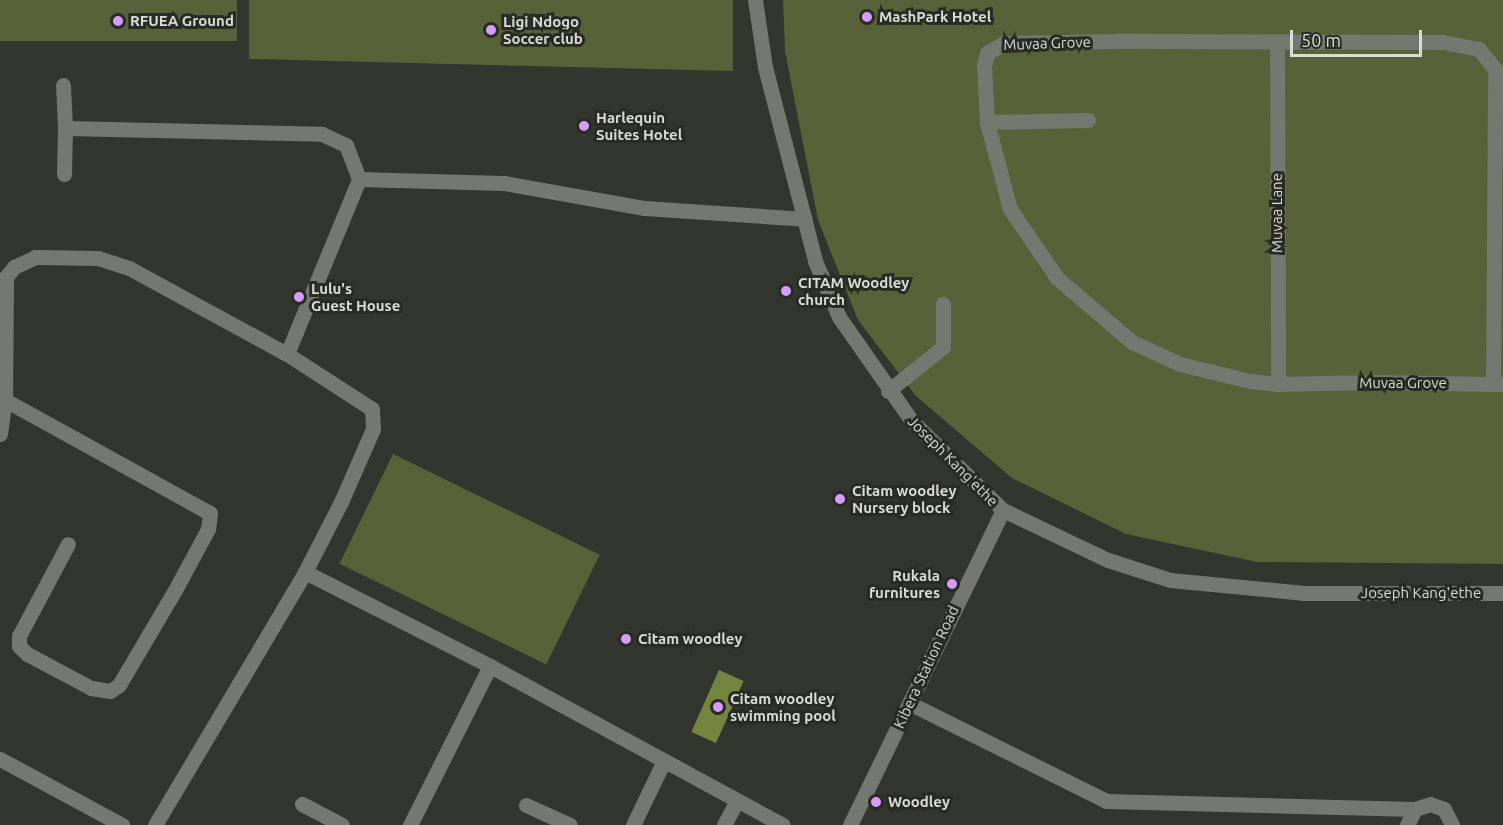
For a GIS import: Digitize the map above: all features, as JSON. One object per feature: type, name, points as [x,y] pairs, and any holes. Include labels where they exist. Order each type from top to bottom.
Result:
[{"type":"street","name":"Joseph Kang'ethe","points":[[756,0],[765,67],[818,271],[838,316],[888,391],[942,454],[1003,510],[1108,560],[1170,580],[1304,593],[1503,593]]},
{"type":"street","name":"Muvaa Grove","points":[[1276,42],[1463,43],[1479,49],[1494,64],[1498,384],[1278,384],[1211,374],[1154,354],[1112,328],[1073,295],[1057,278],[1010,209],[987,122],[984,65],[987,53],[997,45],[1276,42]]},
{"type":"street","name":"Muvaa Lane","points":[[1276,42],[1278,384]]},
{"type":"street","points":[[63,85],[64,174]]},
{"type":"street","points":[[987,122],[1088,120]]},
{"type":"street","points":[[65,128],[322,134],[346,145],[359,179],[287,354]]},
{"type":"street","points":[[359,179],[504,183],[645,208],[805,219]]},
{"type":"street","points":[[0,434],[5,400],[6,277],[22,261],[35,256],[114,262],[287,354],[372,409],[374,418],[341,502],[305,572],[155,825]]},
{"type":"street","points":[[888,391],[943,347],[943,304]]},
{"type":"street","points":[[5,400],[210,513],[208,529],[175,590],[119,685],[110,691],[91,688],[27,654],[19,646],[19,636],[68,544]]},
{"type":"street","name":"Kibera Station Road","points":[[850,825],[1003,510]]},
{"type":"street","points":[[305,572],[490,666],[783,825]]},
{"type":"street","points":[[410,825],[490,666]]},
{"type":"street","points":[[909,703],[1106,801],[1415,809],[1438,805],[1449,815],[1452,825]]},
{"type":"street","points":[[0,759],[122,825]]},
{"type":"street","points":[[633,825],[664,761]]},
{"type":"street","points":[[724,825],[737,801]]},
{"type":"street","points":[[302,804],[342,825]]},
{"type":"street","points":[[526,805],[570,825]]},
{"type":"street","points":[[1407,825],[1415,809]]},
{"type":"shaded area","name":"RFUEA Ground","points":[[0,0],[237,0],[237,41],[0,41]]},
{"type":"shaded area","name":"Ligi Ndogo Soccer club","points":[[249,0],[733,0],[733,71],[249,59]]},
{"type":"shaded area","points":[[783,0],[1503,0],[1503,564],[1257,562],[1126,534],[1012,478],[916,396],[858,320],[818,220],[785,51]]},
{"type":"shaded area","points":[[393,454],[600,555],[546,664],[340,564]]},
{"type":"shaded area","name":"Citam woodley swimming pool","points":[[719,670],[744,681],[716,743],[691,732]]},
{"type":"place","name":"MashPark Hotel","points":[[867,17]]},
{"type":"place","name":"RFUEA Ground","points":[[118,21]]},
{"type":"place","name":"Ligi Ndogo Soccer club","points":[[491,30]]},
{"type":"place","name":"Harlequin Suites Hotel","points":[[584,126]]},
{"type":"place","name":"CITAM Woodley church","points":[[786,291]]},
{"type":"place","name":"Lulu's Guest House","points":[[299,297]]},
{"type":"place","name":"Citam woodley Nursery block","points":[[840,499]]},
{"type":"place","name":"Rukala furnitures","points":[[952,584]]},
{"type":"place","name":"Citam woodley","points":[[626,639]]},
{"type":"place","name":"Citam woodley swimming pool","points":[[718,707]]},
{"type":"place","name":"Woodley","points":[[876,802]]}]
